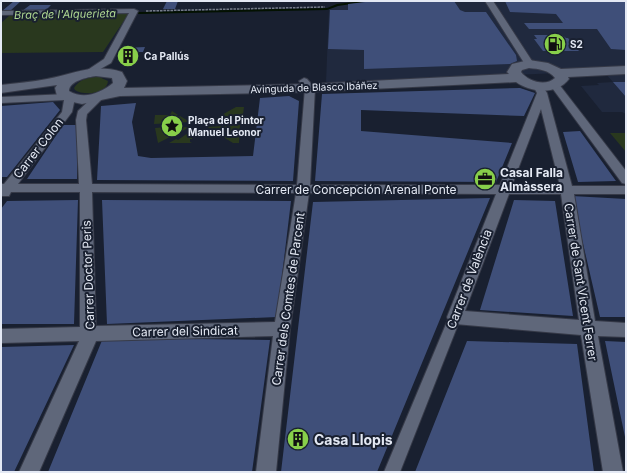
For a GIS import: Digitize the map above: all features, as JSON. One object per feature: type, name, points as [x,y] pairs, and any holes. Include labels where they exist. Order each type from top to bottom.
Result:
[{"type":"main road","points":[[557,79],[544,66],[529,64],[523,65],[517,73],[524,82],[540,90],[557,79],[626,70]]},
{"type":"main road","points":[[104,95],[119,85],[120,81],[114,71]]},
{"type":"main road","name":"Avinguda de Blasco Ibáñez","points":[[82,74],[114,71],[142,82],[168,84],[307,84]]},
{"type":"main road","name":"Avinguda de Blasco Ibáñez","points":[[67,96],[83,99],[104,95],[517,73]]},
{"type":"main road","points":[[2,92],[52,82],[82,74]]},
{"type":"main road","points":[[67,96],[62,89],[64,84],[82,74]]},
{"type":"main road","points":[[2,92],[67,96]]},
{"type":"street","points":[[489,1],[529,64]]},
{"type":"street","points":[[1,13],[134,12],[114,71]]},
{"type":"street","points":[[557,79],[626,180]]},
{"type":"street","name":"Carrer dels Comtes de Parcent","points":[[266,472],[282,329],[303,189],[307,84]]},
{"type":"street","name":"Carrer de València","points":[[392,472],[455,317],[540,90]]},
{"type":"street","name":"Carrer de Sant Vicent Ferrer","points":[[540,90],[566,190],[613,472]]},
{"type":"street","name":"Carrer Doctor Peris","points":[[29,472],[91,334],[88,334],[86,188],[81,120],[82,113],[104,95]]},
{"type":"street","name":"Carrer Colon","points":[[3,191],[67,112],[67,96]]},
{"type":"street","name":"Carrer de Concepción Arenal Ponte","points":[[3,191],[86,188],[626,190]]},
{"type":"street","points":[[455,317],[626,330]]},
{"type":"street","name":"Carrer del Sindicat","points":[[1,336],[282,329]]},
{"type":"path","points":[[134,12],[324,7]]},
{"type":"shaded area","points":[[374,1],[626,1],[626,114],[622,112],[602,112],[581,86],[599,85],[597,83],[613,82],[603,71],[326,82],[329,9],[340,5]]},
{"type":"green space","points":[[129,13],[103,52],[1,53],[1,23],[9,16]]},
{"type":"green space","points":[[99,77],[108,81],[104,89],[94,93],[84,93],[75,90],[74,88],[79,82],[85,79]]},
{"type":"green space","points":[[236,107],[244,107],[242,122],[209,122]]},
{"type":"green space","points":[[172,111],[178,115],[176,116],[180,116],[190,122],[154,124],[155,115],[170,115]]},
{"type":"green space","points":[[240,125],[239,143],[233,143],[220,135],[221,134],[219,132],[217,133],[207,127]]},
{"type":"green space","points":[[155,128],[188,128],[158,143]]},
{"type":"green space","points":[[192,130],[194,131],[190,142],[192,143],[169,143],[176,139],[178,140]]},
{"type":"green space","points":[[610,133],[626,133],[626,152]]},
{"type":"building","points":[[14,1],[21,1],[10,11],[2,11]]},
{"type":"building","points":[[167,1],[178,1],[175,9],[163,9]]},
{"type":"building","points":[[374,1],[454,1],[460,10],[465,12],[486,12],[516,55],[517,61],[510,64],[364,69],[364,50],[328,49],[330,10],[348,10],[348,4]]},
{"type":"building","points":[[505,1],[626,1],[626,50],[611,49],[597,29],[529,29],[524,23],[563,23],[556,14],[510,12]]},
{"type":"building","points":[[30,5],[51,5],[45,11],[22,11]]},
{"type":"building","points":[[534,35],[562,35],[568,38],[579,51],[543,51],[534,39],[537,39]]},
{"type":"building","name":"Ca Pallús","points":[[145,47],[143,52],[139,52],[136,59],[117,60],[124,48]]},
{"type":"building","points":[[613,82],[626,82],[626,97]]},
{"type":"building","points":[[520,88],[535,93],[524,116],[361,110],[361,131],[512,143],[496,182],[315,181],[322,94]]},
{"type":"building","points":[[289,96],[299,101],[293,181],[97,180],[101,106],[136,103],[132,122],[138,156],[151,158],[253,156],[260,98]]},
{"type":"building","points":[[53,102],[60,110],[7,177],[1,177],[1,106]]},
{"type":"building","points":[[63,125],[77,125],[77,179],[27,179]]},
{"type":"building","points":[[580,131],[616,181],[578,182],[563,132]]},
{"type":"building","points":[[572,196],[626,199],[626,317],[600,317]]},
{"type":"building","points":[[490,198],[377,472],[281,472],[313,202]]},
{"type":"building","points":[[78,200],[74,324],[1,324],[1,209],[7,201]]},
{"type":"building","points":[[102,200],[291,201],[277,317],[107,324]]},
{"type":"building","points":[[514,200],[555,201],[573,316],[480,310]]},
{"type":"building","points":[[103,338],[270,340],[252,472],[48,472]]},
{"type":"building","points":[[467,341],[577,344],[594,472],[415,472]]},
{"type":"building","points":[[605,341],[626,342],[626,437],[625,437]]},
{"type":"building","points":[[74,345],[14,472],[1,472],[1,347]]},
{"type":"waterway","name":"Braç de l'Alquerieta","points":[[139,13],[327,9],[337,5],[370,1]]},
{"type":"place","name":"S2","points":[[555,44]]},
{"type":"place","name":"Ca Pallús","points":[[128,56]]},
{"type":"place","name":"Plaça del Pintor Manuel Leonor","points":[[172,126]]},
{"type":"place","name":"Casal Falla Almàssera","points":[[485,179]]},
{"type":"place","name":"Casa Llopis","points":[[298,439]]}]
